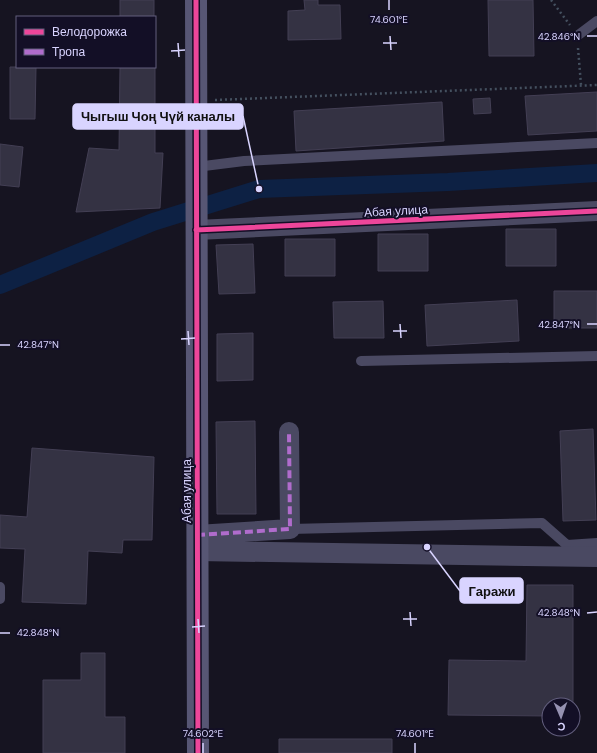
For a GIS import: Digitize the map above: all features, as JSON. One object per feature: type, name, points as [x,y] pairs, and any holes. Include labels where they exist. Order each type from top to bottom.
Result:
[{"type":"street","name":"Абая улица","points":[[196,0],[198,753]]},
{"type":"street","name":"Абая улица","points":[[196,223],[597,211]]},
{"type":"street","points":[[197,543],[290,529],[289,432]]},
{"type":"street","points":[[197,543],[597,557]]},
{"type":"lane","points":[[577,36],[597,21]]},
{"type":"lane","points":[[196,167],[244,161],[597,143]]},
{"type":"lane","points":[[361,361],[597,356]]},
{"type":"lane","points":[[290,529],[542,523],[567,544],[597,543]]},
{"type":"lane","points":[[0,587],[0,599]]},
{"type":"path","points":[[196,101],[597,85]]},
{"type":"building","points":[[120,0],[154,0],[154,16],[120,16]]},
{"type":"building","points":[[304,0],[318,0],[318,5],[340,5],[341,39],[288,40],[288,11],[305,10]]},
{"type":"building","points":[[488,0],[533,0],[534,56],[489,56]]},
{"type":"building","points":[[10,67],[36,68],[35,119],[10,119]]},
{"type":"building","points":[[120,68],[155,68],[155,153],[163,153],[160,208],[76,212],[89,148],[119,150]]},
{"type":"building","points":[[597,92],[597,131],[528,135],[525,96]]},
{"type":"building","points":[[490,98],[491,113],[474,114],[473,99]]},
{"type":"building","points":[[442,102],[444,141],[296,151],[294,111]]},
{"type":"building","points":[[0,144],[23,147],[19,187],[0,185]]},
{"type":"building","points":[[506,229],[556,229],[556,266],[506,266]]},
{"type":"building","points":[[378,234],[428,234],[428,271],[378,271]]},
{"type":"building","points":[[285,239],[335,239],[335,276],[285,276]]},
{"type":"building","points":[[253,244],[255,293],[219,294],[216,245]]},
{"type":"building","points":[[554,291],[597,291],[597,328],[554,328]]},
{"type":"building","points":[[517,300],[519,341],[427,346],[425,305]]},
{"type":"building","points":[[383,301],[384,338],[334,338],[333,302]]},
{"type":"building","points":[[253,333],[253,380],[217,381],[217,334]]},
{"type":"building","points":[[255,421],[256,514],[217,514],[216,422]]},
{"type":"building","points":[[593,429],[596,520],[563,521],[560,431]]},
{"type":"building","points":[[32,448],[154,457],[152,540],[123,540],[122,553],[88,551],[86,604],[22,602],[25,549],[0,548],[0,515],[27,517]]},
{"type":"building","points":[[527,585],[573,585],[573,697],[541,697],[541,716],[448,715],[449,660],[526,661]]},
{"type":"building","points":[[81,653],[105,653],[105,717],[125,717],[125,753],[43,753],[43,680],[81,680]]},
{"type":"building","points":[[279,739],[392,739],[392,753],[279,753]]},
{"type":"waterway","points":[[0,285],[153,222],[259,189],[448,182],[597,173]]},
{"type":"marked path","points":[[197,535],[290,529],[289,432]]},
{"type":"cycle path","points":[[196,0],[198,753]]},
{"type":"cycle path","points":[[196,230],[597,211]]},
{"type":"place","name":"Чыгыш Чоң Чүй каналы","points":[[259,189]]},
{"type":"place","name":"Гаражи","points":[[427,547]]}]
